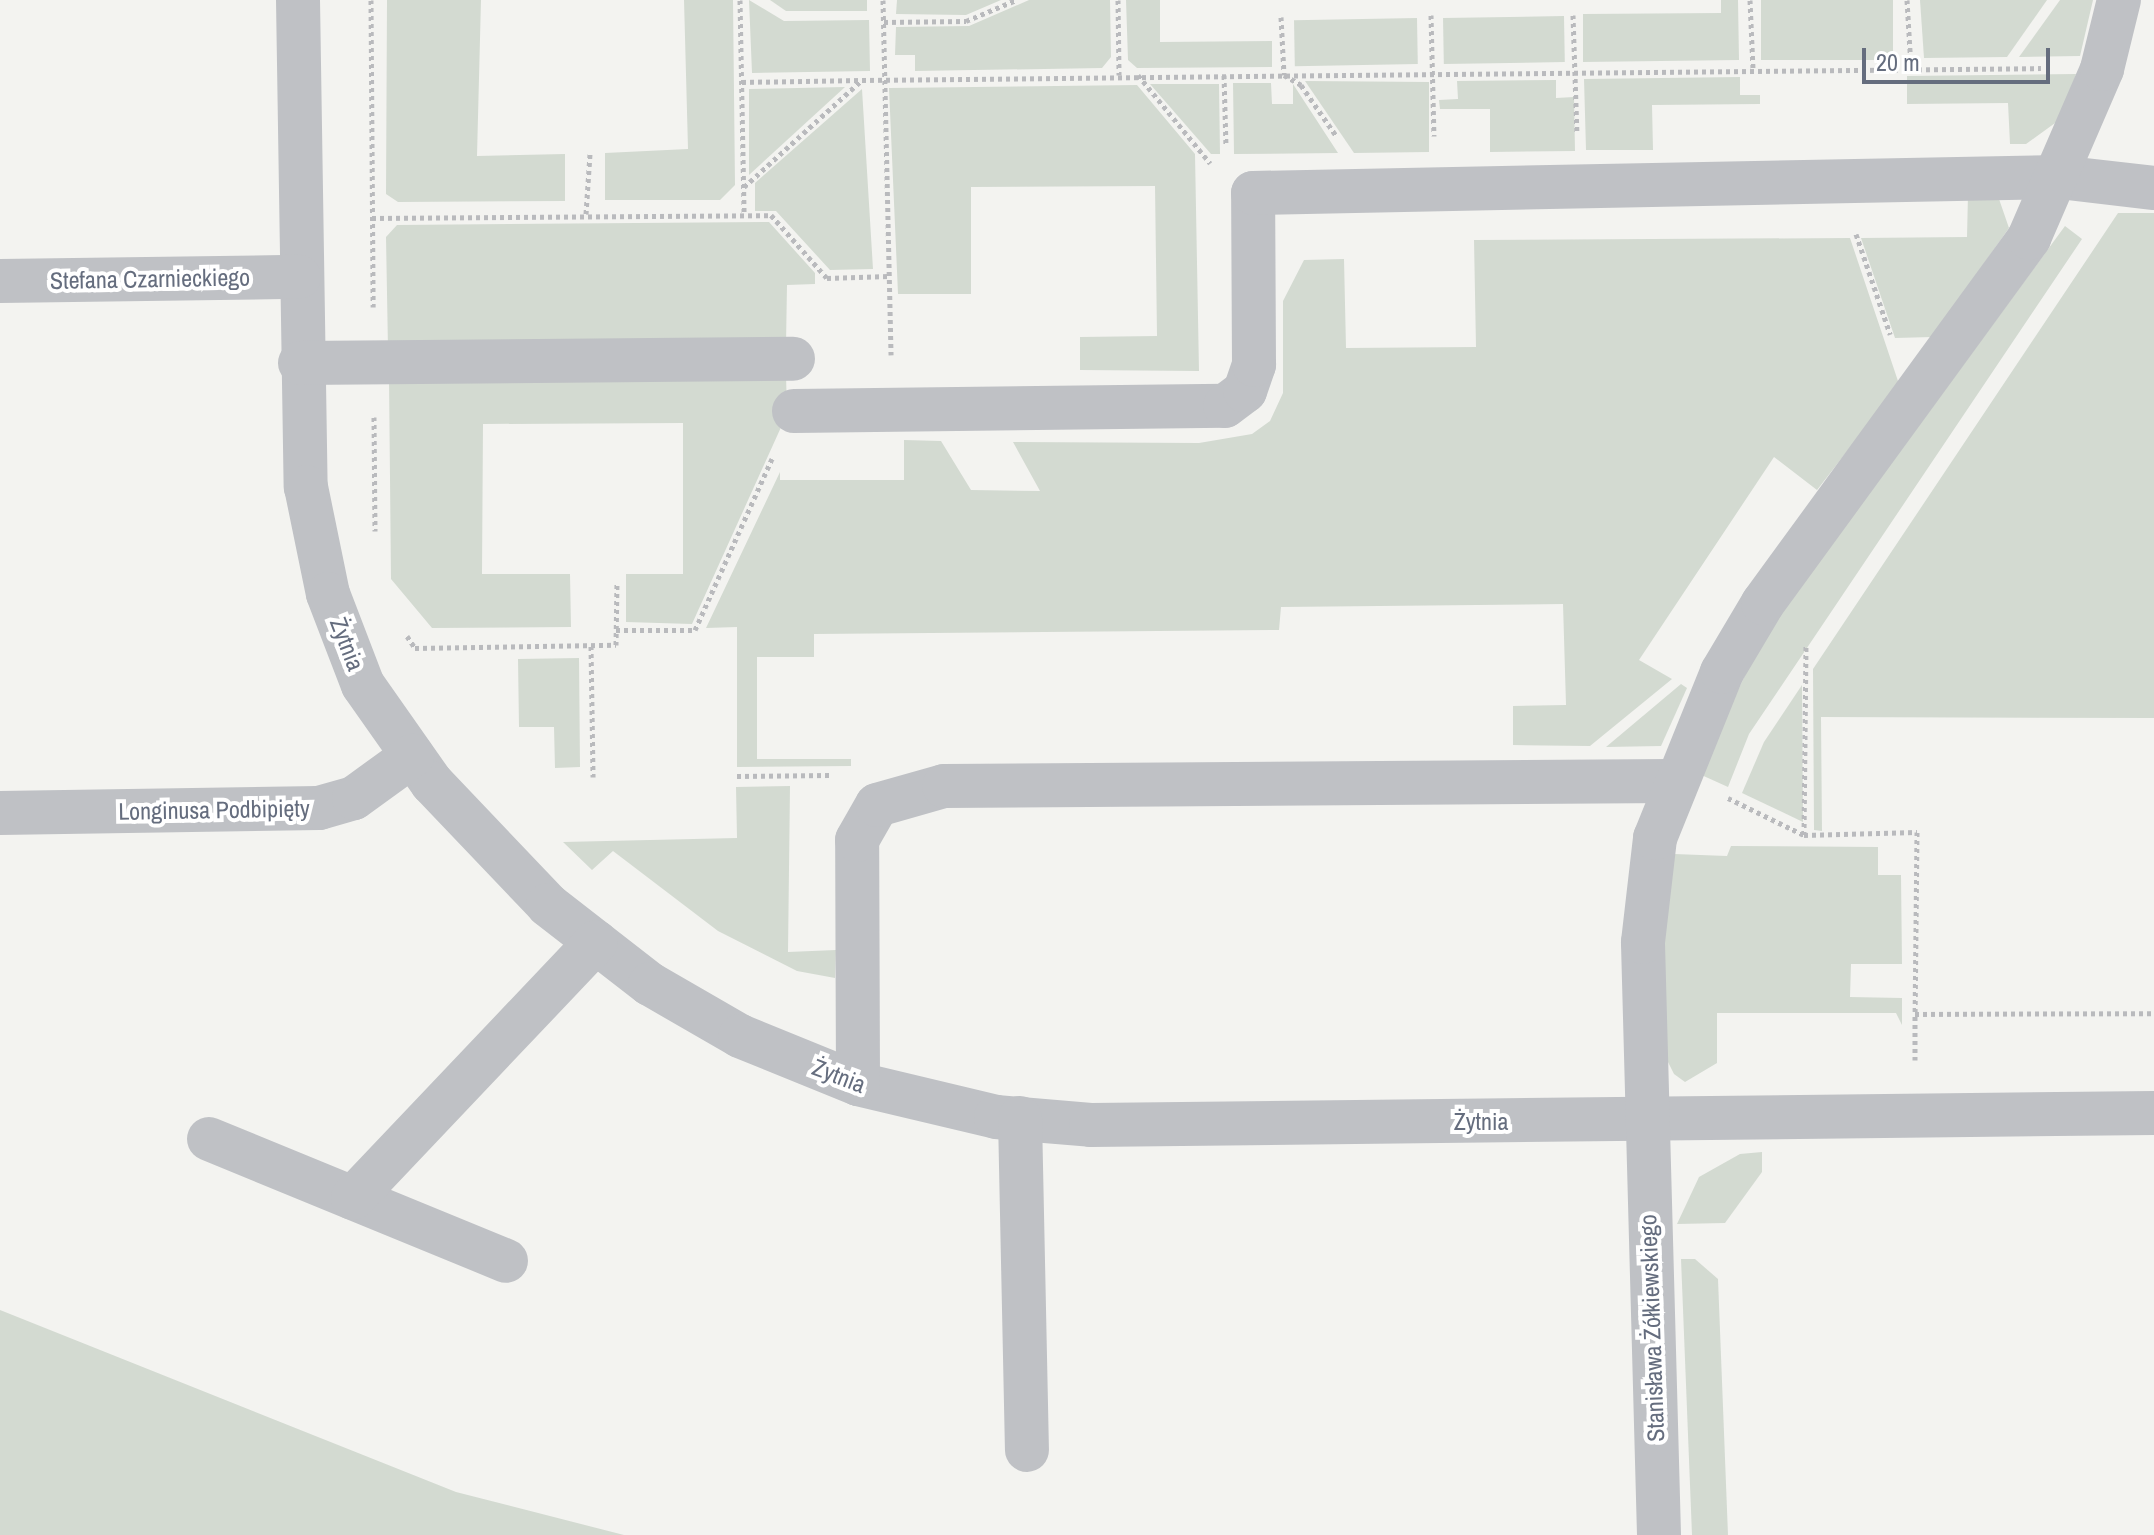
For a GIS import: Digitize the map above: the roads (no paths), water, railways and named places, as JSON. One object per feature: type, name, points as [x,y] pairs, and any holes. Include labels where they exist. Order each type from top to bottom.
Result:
[{"type":"street","name":"Żytnia","points":[[298,0],[300,363],[306,487],[328,594],[363,685],[412,756],[548,905],[596,942],[740,1036],[858,1084],[1020,1118],[1091,1125],[2154,1113]]},
{"type":"street","name":"Stanisława Żółkiewskiego","points":[[1659,1535],[1643,942],[1655,838],[1672,781],[1763,603],[1917,387],[2029,238],[2059,177],[2102,69],[2119,0]]},
{"type":"street","points":[[794,411],[1225,406],[1245,391],[1254,365],[1240,178],[1374,191],[2059,177],[2154,188]]},
{"type":"street","name":"Stefana Czarnieckiego","points":[[0,281],[299,277]]},
{"type":"street","points":[[300,363],[793,359]]},
{"type":"street","name":"Longinusa Podbipięty","points":[[0,813],[319,808],[354,798],[412,756]]},
{"type":"street","points":[[858,1084],[857,840],[877,805],[944,786],[1672,781]]},
{"type":"street","points":[[353,1198],[596,942]]},
{"type":"street","points":[[1020,1118],[1027,1450]]},
{"type":"street","points":[[209,1139],[506,1261]]}]
